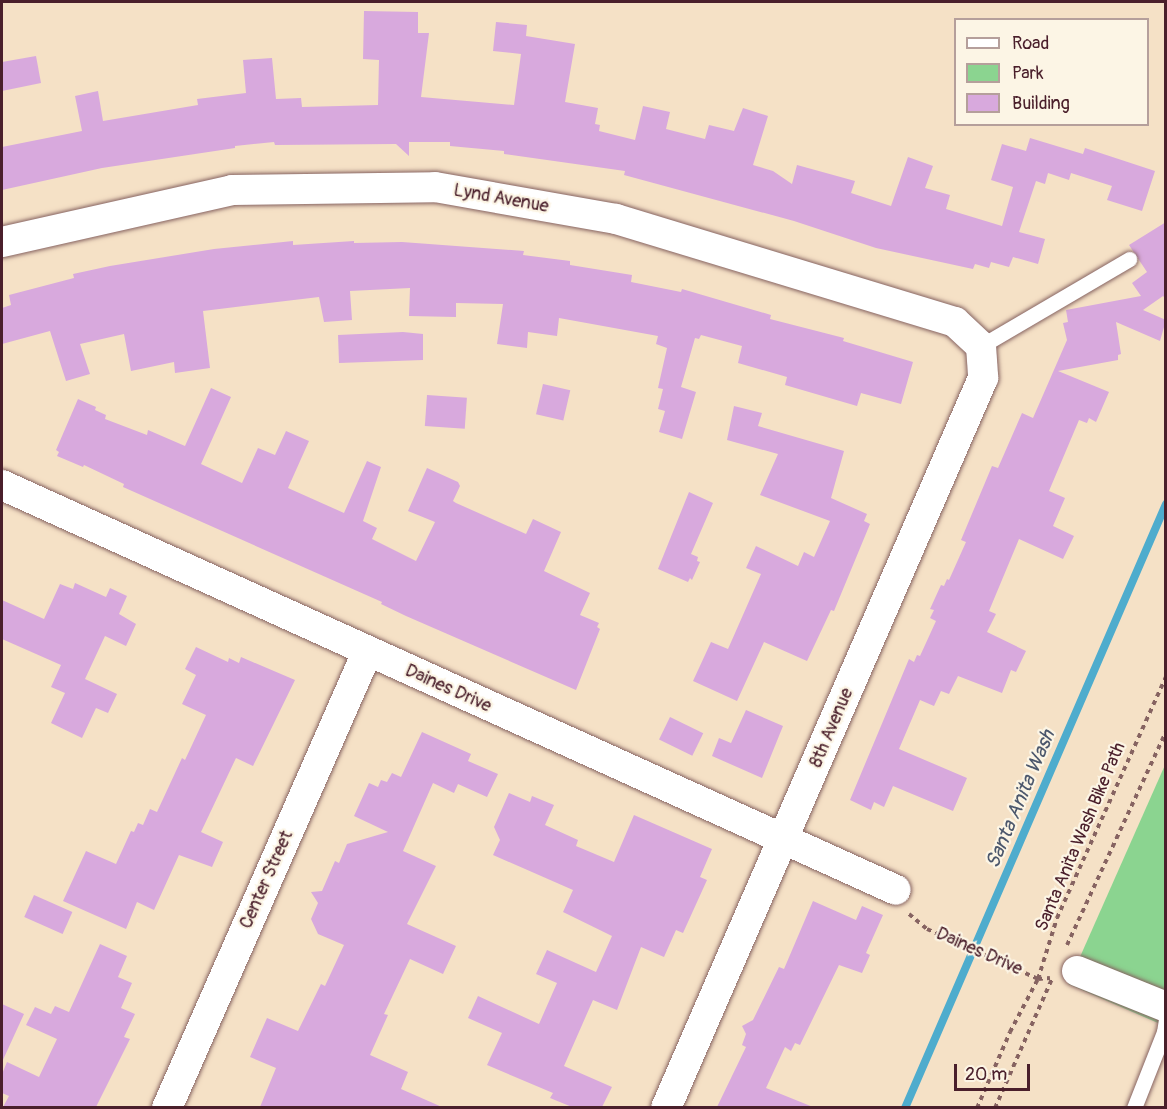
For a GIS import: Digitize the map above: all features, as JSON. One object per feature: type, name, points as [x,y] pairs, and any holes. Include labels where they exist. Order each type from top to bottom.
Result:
[{"type":"street","name":"Lynd Avenue","points":[[2,242],[232,190],[435,187],[616,219],[955,322],[981,346]]},
{"type":"street","name":"8th Avenue","points":[[666,1107],[983,378],[981,346]]},
{"type":"street","name":"Daines Drive","points":[[2,485],[367,653],[896,890]]},
{"type":"street","name":"Center Street","points":[[167,1107],[367,653]]},
{"type":"street","points":[[1064,968],[1166,1007]]},
{"type":"lane","points":[[981,346],[1129,259]]},
{"type":"lane","points":[[1134,1107],[1164,1032],[1166,1018]]},
{"type":"path","name":"Santa Anita Wash Bike Path","points":[[977,1107],[1010,1032],[1038,978],[1057,918],[1166,676]]},
{"type":"path","points":[[995,1107],[1064,968],[1166,732]]},
{"type":"path","name":"Daines Drive","points":[[927,929],[1031,975]]},
{"type":"green space","points":[[1165,765],[1165,1026],[1068,984]]},
{"type":"building","points":[[364,11],[418,12],[418,33],[429,33],[421,97],[514,105],[521,54],[493,51],[496,22],[527,25],[526,36],[575,44],[565,102],[598,108],[595,124],[600,125],[599,131],[635,140],[643,106],[670,112],[666,129],[705,139],[709,125],[734,131],[743,108],[768,116],[753,165],[773,171],[792,184],[797,165],[855,181],[851,193],[891,206],[908,157],[933,166],[925,188],[950,195],[946,209],[1002,226],[1013,187],[991,180],[1002,144],[1026,151],[1030,138],[1083,154],[1085,148],[1155,171],[1142,211],[1107,200],[1112,186],[1071,173],[1069,180],[1048,173],[1045,184],[1036,181],[1019,232],[1045,239],[1038,264],[1013,257],[1009,267],[991,262],[989,268],[975,264],[973,269],[876,248],[794,221],[624,175],[625,171],[504,154],[504,151],[450,146],[450,142],[409,142],[409,156],[396,144],[275,145],[274,142],[235,146],[235,148],[102,168],[2,190],[2,147],[82,131],[75,96],[98,91],[103,121],[198,105],[197,99],[246,93],[243,60],[272,58],[276,99],[301,98],[302,107],[378,105],[379,60],[363,59]]},
{"type":"building","points":[[36,56],[41,83],[2,91],[2,62]]},
{"type":"building","points":[[1166,222],[1166,299],[1163,296],[1143,310],[1166,320],[1160,341],[1116,322],[1121,354],[1118,355],[1118,360],[1058,371],[1109,392],[1096,422],[1089,418],[1087,423],[1079,420],[1049,491],[1065,498],[1053,526],[1074,536],[1063,559],[1019,539],[989,611],[996,614],[987,632],[1026,651],[1016,672],[1011,670],[1002,693],[958,676],[949,694],[941,691],[934,706],[920,700],[899,749],[967,778],[953,811],[893,786],[884,807],[874,802],[871,810],[850,800],[909,659],[914,662],[917,655],[920,656],[936,621],[930,618],[934,610],[930,609],[941,585],[944,586],[947,579],[949,580],[966,542],[961,540],[992,466],[998,468],[1022,413],[1033,418],[1067,340],[1063,323],[1068,322],[1066,310],[1141,296],[1132,283],[1147,272],[1129,245]]},
{"type":"building","points":[[293,241],[293,245],[354,241],[354,243],[402,242],[524,251],[523,255],[570,261],[570,265],[632,275],[631,282],[681,292],[682,289],[771,315],[770,319],[844,338],[843,341],[913,362],[901,404],[861,393],[857,406],[785,385],[787,377],[738,363],[742,346],[701,335],[699,339],[695,338],[681,387],[696,392],[682,439],[659,432],[665,411],[658,409],[663,389],[658,388],[667,348],[656,344],[658,336],[559,318],[557,336],[528,332],[527,348],[497,344],[503,304],[456,303],[456,317],[409,316],[410,288],[350,291],[352,320],[324,322],[319,297],[203,311],[210,368],[175,373],[174,362],[131,371],[124,334],[80,344],[90,374],[66,381],[50,331],[2,344],[2,308],[11,305],[9,295],[74,278],[73,274],[110,266],[214,249]]},
{"type":"building","points":[[403,332],[423,334],[423,360],[339,363],[338,335]]},
{"type":"building","points":[[543,384],[570,390],[563,421],[536,414]]},
{"type":"building","points":[[211,388],[231,397],[201,464],[242,483],[258,448],[275,455],[286,431],[309,441],[288,488],[344,513],[367,461],[381,467],[363,521],[377,528],[372,539],[416,561],[435,522],[408,511],[427,468],[458,482],[460,486],[453,501],[456,503],[526,534],[533,519],[561,532],[544,571],[590,593],[580,615],[599,623],[597,627],[600,629],[576,690],[406,616],[381,604],[382,602],[123,487],[124,484],[84,465],[83,467],[57,456],[59,452],[56,450],[78,399],[96,407],[95,410],[106,415],[105,419],[147,435],[148,430],[185,446]]},
{"type":"building","points":[[427,395],[467,398],[465,429],[425,426]]},
{"type":"building","points":[[734,406],[762,413],[758,426],[844,451],[831,498],[867,514],[864,521],[870,524],[834,611],[831,610],[807,661],[764,642],[737,701],[693,681],[711,642],[728,649],[761,574],[746,568],[756,546],[798,566],[804,552],[814,557],[830,521],[760,495],[778,454],[727,440]]},
{"type":"building","points":[[689,492],[713,503],[691,554],[698,557],[697,561],[700,562],[692,580],[690,578],[688,582],[658,569]]},
{"type":"building","points":[[75,583],[106,597],[110,588],[127,596],[119,614],[136,624],[126,646],[105,636],[85,679],[117,694],[108,713],[96,708],[82,738],[51,723],[65,693],[51,687],[61,665],[2,639],[2,600],[44,619],[60,584],[73,589]]},
{"type":"building","points":[[196,647],[228,662],[229,658],[239,663],[241,657],[295,680],[253,766],[236,758],[201,832],[223,842],[212,867],[179,855],[154,910],[137,902],[126,929],[63,901],[86,851],[116,864],[131,831],[134,832],[138,823],[143,825],[150,809],[157,812],[182,758],[185,760],[206,715],[182,704],[196,675],[185,669]]},
{"type":"building","points":[[746,710],[783,726],[762,778],[712,756],[719,738],[731,743]]},
{"type":"building","points":[[670,717],[703,733],[692,756],[659,739]]},
{"type":"building","points":[[422,732],[471,754],[468,761],[498,774],[487,797],[458,784],[454,793],[433,783],[403,851],[436,866],[407,924],[456,946],[443,974],[410,959],[384,1014],[388,1015],[370,1055],[408,1072],[401,1089],[442,1107],[260,1107],[276,1068],[250,1057],[267,1018],[298,1031],[321,984],[325,986],[344,945],[318,934],[311,919],[318,903],[311,892],[322,891],[335,861],[339,863],[347,844],[388,832],[354,816],[369,783],[378,787],[381,780],[387,782],[392,773],[401,777]]},
{"type":"building","points":[[509,793],[530,802],[532,796],[554,805],[545,825],[578,840],[576,846],[614,862],[634,815],[712,849],[700,877],[707,880],[683,933],[676,930],[664,957],[641,947],[617,1010],[593,1000],[564,1066],[612,1087],[602,1107],[572,1107],[550,1098],[553,1093],[487,1065],[502,1033],[468,1018],[478,996],[539,1024],[557,983],[536,974],[547,950],[596,972],[612,936],[563,912],[573,890],[493,855],[500,840],[494,827]]},
{"type":"building","points":[[34,895],[72,912],[63,934],[24,917]]},
{"type":"building","points":[[813,901],[856,920],[862,906],[883,915],[866,953],[870,955],[862,973],[839,965],[800,1045],[795,1043],[791,1051],[785,1047],[766,1088],[813,1107],[717,1107],[746,1047],[742,1045],[746,1034],[742,1026],[753,1020],[779,967],[784,969]]},
{"type":"building","points":[[100,944],[127,956],[118,977],[132,983],[121,1008],[135,1014],[124,1037],[130,1039],[96,1107],[3,1107],[9,1096],[2,1093],[2,1074],[7,1062],[39,1077],[57,1039],[26,1025],[35,1007],[51,1014],[55,1006],[69,1012]]},
{"type":"building","points":[[2,1004],[24,1014],[2,1062]]},
{"type":"waterway","name":"Santa Anita Wash","points":[[905,1108],[1166,504]]}]
